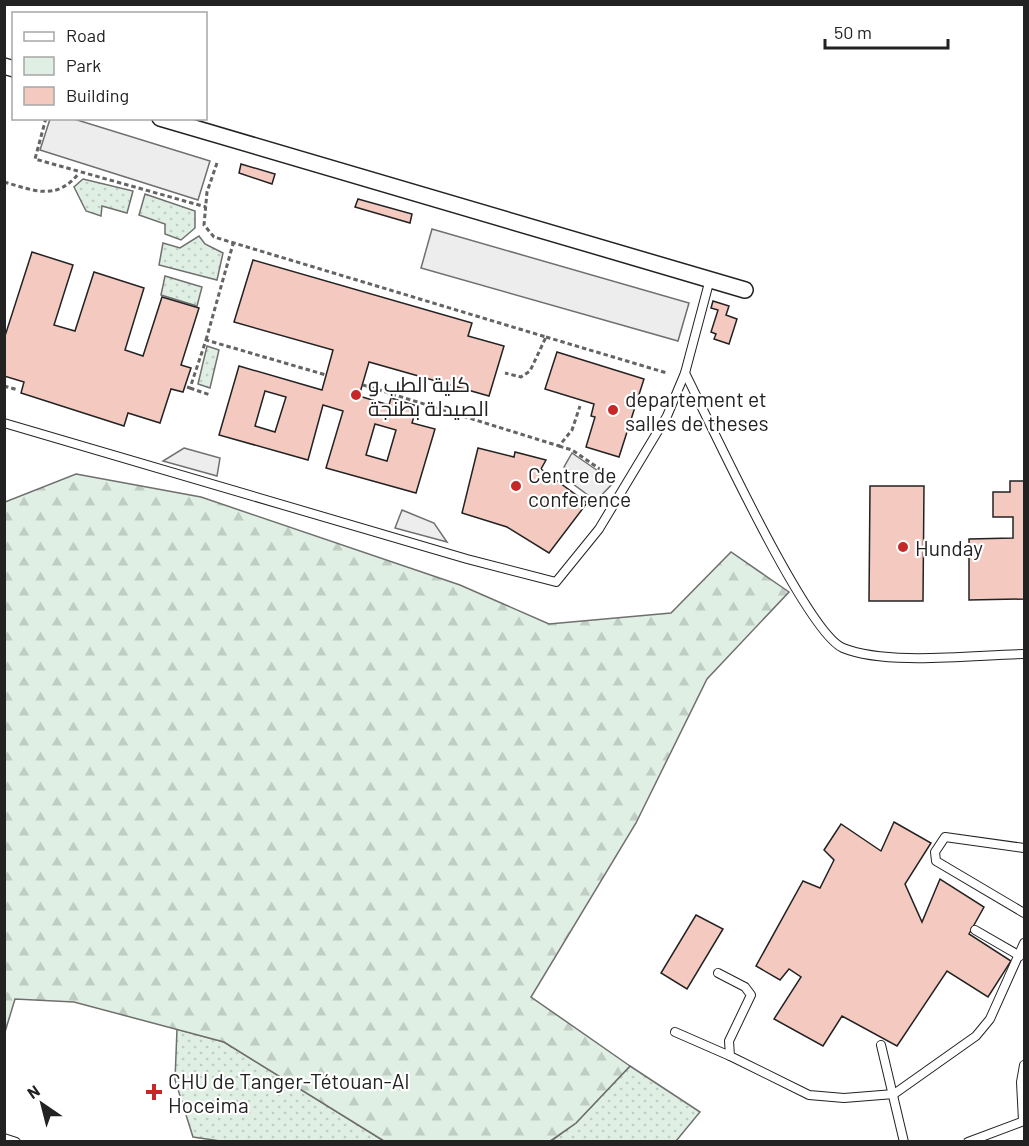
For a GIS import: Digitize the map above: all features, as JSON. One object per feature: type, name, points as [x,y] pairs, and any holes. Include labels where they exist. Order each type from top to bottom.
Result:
[{"type":"street","points":[[167,120],[746,290]]},
{"type":"lane","points":[[4,423],[468,560],[556,582],[599,529],[667,416],[685,373],[710,279]]},
{"type":"lane","points":[[685,373],[766,537],[817,622],[841,648],[882,658],[1024,654]]},
{"type":"lane","points":[[1024,848],[945,837],[935,852],[936,861],[1024,913]]},
{"type":"lane","points":[[975,930],[1020,956]]},
{"type":"lane","points":[[675,1032],[809,1095],[844,1098],[894,1095],[976,1035],[990,1019],[1024,943]]},
{"type":"lane","points":[[718,973],[745,987],[751,995],[729,1041],[730,1056]]},
{"type":"lane","points":[[882,1045],[904,1142]]},
{"type":"lane","points":[[969,1142],[1024,1121],[1021,1082],[1024,1065]]},
{"type":"lane","points":[[4,1138],[16,1142]]},
{"type":"path","points":[[45,120],[35,159],[206,207]]},
{"type":"path","points":[[217,163],[207,192],[204,225],[214,237],[667,373]]},
{"type":"path","points":[[4,182],[33,190],[52,192],[70,185],[79,173]]},
{"type":"path","points":[[210,395],[188,388],[206,339],[233,244]]},
{"type":"path","points":[[505,373],[521,377],[530,371],[546,337]]},
{"type":"path","points":[[206,339],[326,375]]},
{"type":"path","points":[[363,385],[572,450],[625,486]]},
{"type":"path","points":[[4,386],[18,390]]},
{"type":"path","points":[[558,446],[572,430],[580,406]]},
{"type":"green space","points":[[83,179],[133,191],[127,213],[102,206],[101,216],[86,211],[74,187]]},
{"type":"green space","points":[[145,194],[195,211],[195,228],[181,240],[165,234],[165,224],[139,215]]},
{"type":"green space","points":[[199,236],[205,244],[223,253],[217,280],[159,265],[163,243],[180,248]]},
{"type":"green space","points":[[165,276],[202,287],[197,306],[161,295]]},
{"type":"green space","points":[[207,346],[219,350],[210,388],[198,384]]},
{"type":"green space","points":[[76,474],[201,497],[460,585],[549,624],[671,613],[731,552],[789,592],[707,679],[636,823],[531,997],[630,1066],[576,1123],[550,1141],[384,1141],[224,1042],[74,1002],[15,999],[5,1032],[5,502]]},
{"type":"green space","points":[[177,1029],[224,1042],[384,1141],[227,1142],[193,1137],[175,1080]]},
{"type":"green space","points":[[630,1066],[700,1112],[676,1141],[550,1142],[576,1123]]},
{"type":"shaded area","points":[[50,120],[77,120],[210,161],[198,200],[40,150]]},
{"type":"shaded area","points":[[432,229],[689,303],[678,341],[421,268]]},
{"type":"shaded area","points":[[184,448],[220,458],[217,476],[163,461]]},
{"type":"shaded area","points":[[572,453],[614,482],[596,501],[565,478],[569,470],[564,467]]},
{"type":"shaded area","points":[[402,510],[434,523],[447,542],[395,528]]},
{"type":"building","points":[[241,164],[275,174],[272,184],[239,173]]},
{"type":"building","points":[[358,199],[412,214],[410,223],[355,207]]},
{"type":"building","points":[[32,252],[73,265],[54,325],[75,331],[94,272],[144,288],[125,350],[143,356],[162,297],[199,308],[181,365],[191,368],[183,392],[171,389],[160,423],[128,413],[124,426],[21,393],[24,382],[4,376],[4,339]]},
{"type":"building","points":[[253,260],[472,323],[468,336],[504,346],[489,396],[369,362],[359,396],[389,405],[391,398],[417,406],[412,423],[435,429],[416,493],[326,468],[343,411],[323,405],[308,460],[219,435],[239,366],[322,390],[333,350],[234,322]],"holes":[[[265,391],[286,397],[275,432],[255,426]],[[375,424],[396,430],[387,461],[366,455]]]},
{"type":"building","points":[[713,301],[729,306],[726,315],[737,319],[729,344],[714,339],[716,334],[711,332],[718,310],[711,308]]},
{"type":"building","name":"departement et salles de theses","points":[[557,352],[644,379],[619,457],[586,447],[595,417],[591,416],[594,404],[545,389]]},
{"type":"building","name":"Centre de conference","points":[[478,448],[514,457],[515,452],[546,460],[541,469],[587,503],[549,553],[507,527],[462,513]]},
{"type":"building","points":[[1010,481],[1024,481],[1024,599],[969,600],[969,539],[1013,538],[1013,517],[993,517],[993,492],[1010,492]]},
{"type":"building","points":[[870,486],[924,486],[923,601],[869,601]]},
{"type":"building","points":[[894,822],[931,843],[905,884],[922,922],[940,879],[984,907],[969,934],[1011,961],[988,997],[947,971],[897,1046],[842,1016],[823,1046],[774,1019],[801,977],[789,969],[780,980],[756,966],[803,881],[820,888],[834,860],[824,850],[841,824],[881,851]]},
{"type":"building","points":[[696,915],[723,929],[687,989],[661,973]]},
{"type":"place","name":"كلية الطب و الصيدلة بطنجة","points":[[356,395]]},
{"type":"place","name":"departement et salles de theses","points":[[613,410]]},
{"type":"place","name":"Centre de conference","points":[[516,486]]},
{"type":"place","name":"Hunday","points":[[903,547]]},
{"type":"place","name":"CHU de Tanger-Tétouan-Al Hoceima","points":[[154,1092]]}]
